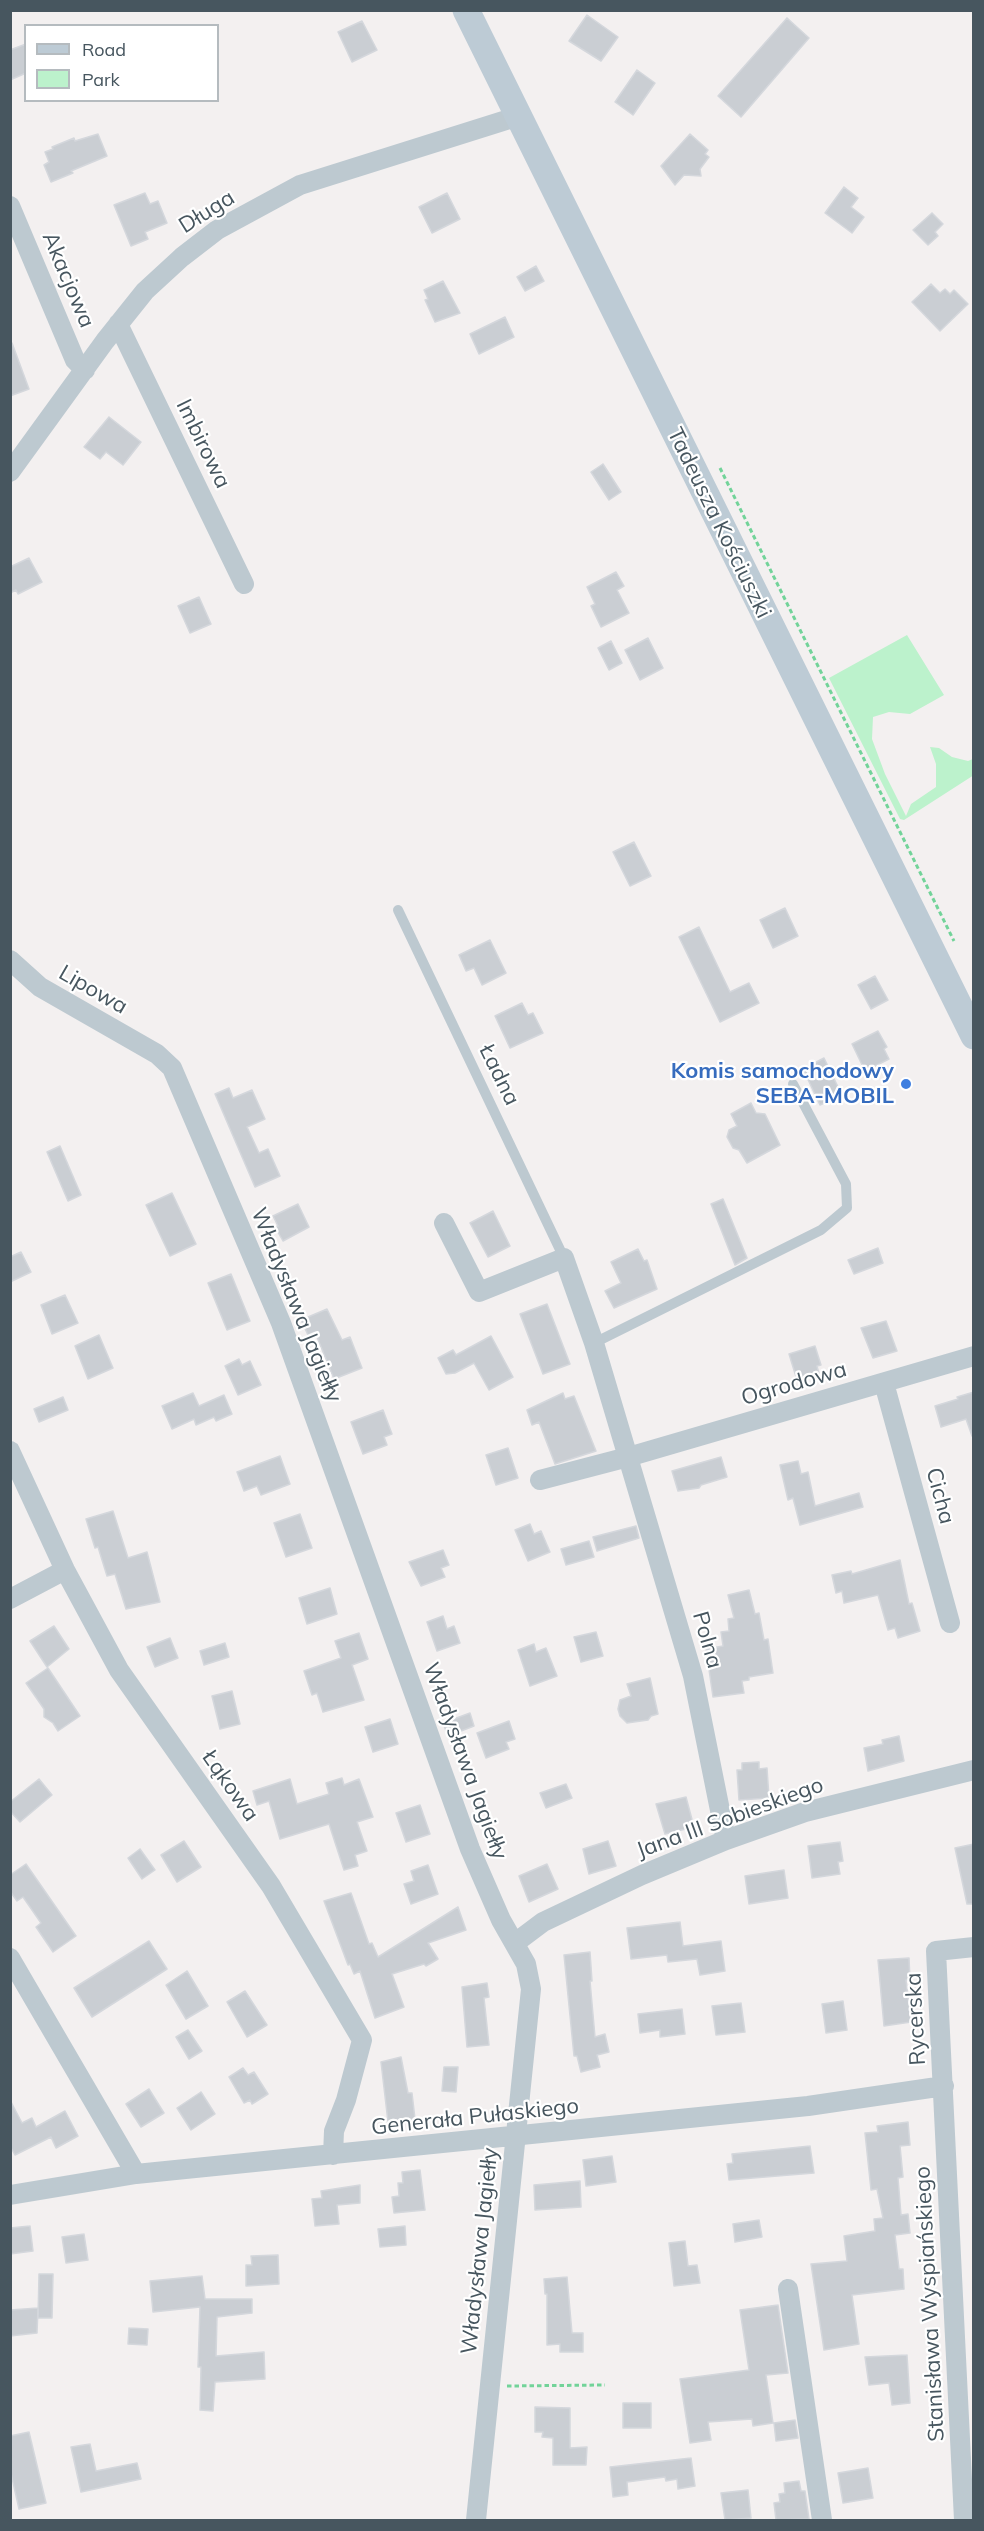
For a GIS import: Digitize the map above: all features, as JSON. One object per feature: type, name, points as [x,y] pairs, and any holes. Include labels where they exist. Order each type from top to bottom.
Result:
[{"type":"main road","name":"Tadeusza Kościuszki","points":[[466,10],[974,1036]]},
{"type":"street","name":"Długa","points":[[10,472],[118,324],[145,291],[182,256],[217,230],[300,185],[519,116]]},
{"type":"street","name":"Akacjowa","points":[[10,206],[75,360],[85,370]]},
{"type":"street","name":"Imbirowa","points":[[118,324],[244,584]]},
{"type":"street","name":"Lipowa","points":[[10,960],[40,987],[157,1054]]},
{"type":"street","name":"Władysława Jagiełły","points":[[157,1054],[172,1068],[281,1323],[470,1849],[501,1920],[526,1964],[531,1989],[476,2520]]},
{"type":"street","points":[[444,1223],[478,1292],[564,1258]]},
{"type":"street","name":"Polna","points":[[564,1258],[594,1343],[693,1676],[726,1840]]},
{"type":"street","name":"Ogrodowa","points":[[628,1457],[974,1356]]},
{"type":"street","name":"Cicha","points":[[884,1383],[950,1623]]},
{"type":"street","name":"Łąkowa","points":[[10,1451],[65,1570],[119,1670],[271,1886],[362,2040],[346,2100],[334,2131],[333,2155]]},
{"type":"street","points":[[540,1480],[628,1457]]},
{"type":"street","points":[[10,1599],[65,1570]]},
{"type":"street","name":"Jana III Sobieskiego","points":[[515,1942],[543,1922],[642,1875],[726,1840],[804,1812],[974,1770]]},
{"type":"street","name":"Rycerska","points":[[944,2086],[936,1951],[974,1947]]},
{"type":"street","points":[[10,1958],[136,2174]]},
{"type":"street","name":"Generała Pułaskiego","points":[[10,2195],[136,2174],[808,2106],[944,2086]]},
{"type":"street","name":"Stanisława Wyspiańskiego","points":[[944,2086],[964,2520]]},
{"type":"street","points":[[788,2289],[822,2520]]},
{"type":"lane","name":"Ładna","points":[[398,910],[564,1258]]},
{"type":"lane","points":[[594,1343],[821,1230],[847,1208],[846,1184],[793,1084]]},
{"type":"path","points":[[490,2386],[604,2385]]},
{"type":"green space","points":[[907,635],[944,695],[910,714],[889,712],[873,717],[872,739],[885,774],[906,816],[911,804],[936,787],[936,764],[930,747],[939,748],[952,757],[968,761],[973,759],[974,775],[904,820],[900,819],[829,678]]},
{"type":"building","points":[[587,15],[618,37],[601,61],[569,41]]},
{"type":"building","points":[[787,18],[809,38],[741,117],[718,96]]},
{"type":"building","points":[[362,21],[377,50],[352,62],[338,32]]},
{"type":"building","points":[[24,45],[24,74],[10,80],[10,50]]},
{"type":"building","points":[[637,70],[655,83],[633,115],[615,102]]},
{"type":"building","points":[[98,134],[107,156],[51,182],[44,165],[49,162],[45,152],[74,138],[75,141]]},
{"type":"building","points":[[690,134],[708,150],[705,154],[709,157],[700,169],[701,176],[684,175],[675,185],[661,166]]},
{"type":"building","points":[[844,187],[858,198],[851,207],[864,217],[852,233],[825,213]]},
{"type":"building","points":[[145,193],[150,204],[158,201],[167,223],[145,232],[148,239],[131,246],[114,205]]},
{"type":"building","points":[[447,193],[460,219],[432,233],[419,207]]},
{"type":"building","points":[[932,213],[943,224],[935,232],[938,236],[928,245],[913,230]]},
{"type":"building","points":[[536,266],[544,281],[525,291],[517,277]]},
{"type":"building","points":[[443,281],[460,313],[435,322],[425,300],[428,299],[424,290]]},
{"type":"building","points":[[931,284],[940,293],[945,289],[950,294],[954,290],[968,304],[940,331],[912,302]]},
{"type":"building","points":[[505,317],[514,337],[479,354],[470,334]]},
{"type":"building","points":[[12,343],[29,389],[10,396],[10,344]]},
{"type":"building","points":[[109,417],[141,442],[123,465],[106,452],[100,459],[84,447]]},
{"type":"building","points":[[603,464],[621,492],[609,500],[591,472]]},
{"type":"building","points":[[29,558],[42,582],[18,594],[16,590],[10,593],[10,567]]},
{"type":"building","points":[[616,572],[624,586],[617,590],[629,613],[601,627],[591,606],[595,604],[587,587]]},
{"type":"building","points":[[199,597],[211,624],[190,633],[178,606]]},
{"type":"building","points":[[648,638],[663,668],[640,680],[625,650]]},
{"type":"building","points":[[611,641],[622,663],[609,670],[598,648]]},
{"type":"building","points":[[634,842],[651,876],[630,886],[613,852]]},
{"type":"building","points":[[785,908],[798,936],[773,948],[760,920]]},
{"type":"building","points":[[699,927],[730,992],[749,983],[759,1003],[720,1022],[679,937]]},
{"type":"building","points":[[490,940],[506,973],[482,985],[474,968],[466,971],[459,955]]},
{"type":"building","points":[[875,976],[888,1000],[871,1009],[858,985]]},
{"type":"building","points":[[522,1003],[528,1015],[533,1013],[543,1033],[510,1048],[495,1016]]},
{"type":"building","points":[[878,1031],[887,1047],[884,1049],[889,1059],[865,1071],[852,1044]]},
{"type":"building","points":[[824,1058],[842,1095],[820,1105],[803,1069]]},
{"type":"building","points":[[229,1088],[233,1098],[252,1090],[265,1119],[247,1127],[259,1153],[268,1149],[280,1176],[255,1187],[215,1094]]},
{"type":"building","points":[[751,1103],[756,1113],[765,1114],[780,1145],[747,1163],[739,1150],[733,1148],[727,1137],[729,1130],[737,1126],[731,1114]]},
{"type":"building","points":[[60,1146],[81,1195],[68,1201],[47,1152]]},
{"type":"building","points":[[172,1193],[196,1244],[170,1256],[146,1205]]},
{"type":"building","points":[[723,1199],[747,1258],[735,1265],[711,1204]]},
{"type":"building","points":[[298,1204],[309,1227],[283,1241],[275,1227],[278,1226],[273,1216]]},
{"type":"building","points":[[493,1211],[510,1246],[488,1257],[470,1223]]},
{"type":"building","points":[[878,1248],[883,1263],[854,1274],[848,1260]]},
{"type":"building","points":[[638,1249],[644,1261],[647,1260],[657,1289],[614,1308],[605,1291],[621,1283],[611,1262]]},
{"type":"building","points":[[21,1252],[31,1272],[10,1282],[10,1257]]},
{"type":"building","points":[[231,1274],[250,1321],[227,1330],[208,1283]]},
{"type":"building","points":[[65,1295],[78,1323],[52,1334],[41,1305]]},
{"type":"building","points":[[547,1304],[570,1364],[543,1374],[520,1314]]},
{"type":"building","points":[[327,1309],[342,1340],[350,1337],[362,1368],[334,1379],[315,1332],[308,1335],[301,1320]]},
{"type":"building","points":[[886,1321],[897,1351],[873,1358],[861,1328]]},
{"type":"building","points":[[99,1335],[113,1368],[88,1379],[75,1346]]},
{"type":"building","points":[[491,1336],[513,1377],[489,1390],[474,1363],[455,1373],[446,1374],[438,1358],[453,1350],[456,1355]]},
{"type":"building","points":[[815,1346],[821,1365],[817,1366],[819,1374],[797,1380],[789,1354]]},
{"type":"building","points":[[239,1359],[242,1365],[250,1361],[261,1385],[238,1395],[225,1366]]},
{"type":"building","points":[[974,1392],[974,1436],[972,1436],[966,1419],[941,1427],[935,1406]]},
{"type":"building","points":[[193,1393],[199,1406],[224,1395],[232,1414],[216,1421],[214,1417],[196,1425],[194,1419],[172,1429],[162,1406]]},
{"type":"building","points":[[563,1393],[565,1399],[574,1396],[596,1451],[555,1464],[539,1422],[532,1425],[527,1410]]},
{"type":"building","points":[[63,1397],[68,1410],[39,1422],[34,1409]]},
{"type":"building","points":[[383,1410],[392,1434],[384,1437],[387,1445],[363,1454],[351,1422]]},
{"type":"building","points":[[508,1448],[518,1478],[496,1485],[486,1455]]},
{"type":"building","points":[[280,1456],[290,1484],[261,1495],[257,1486],[244,1491],[237,1472]]},
{"type":"building","points":[[721,1457],[727,1477],[701,1485],[699,1488],[678,1491],[672,1471]]},
{"type":"building","points":[[798,1461],[801,1474],[808,1472],[815,1506],[859,1493],[863,1507],[800,1525],[793,1498],[788,1500],[780,1465]]},
{"type":"building","points":[[113,1511],[128,1558],[147,1552],[160,1602],[126,1609],[115,1574],[107,1576],[86,1519]]},
{"type":"building","points":[[300,1514],[312,1548],[286,1557],[274,1523]]},
{"type":"building","points":[[530,1524],[534,1534],[541,1531],[550,1552],[528,1561],[515,1530]]},
{"type":"building","points":[[636,1526],[639,1538],[597,1551],[593,1537]]},
{"type":"building","points":[[589,1541],[594,1557],[566,1565],[561,1549]]},
{"type":"building","points":[[443,1550],[449,1565],[441,1568],[445,1577],[421,1586],[409,1562]]},
{"type":"building","points":[[900,1560],[909,1604],[912,1603],[920,1631],[898,1638],[895,1628],[888,1630],[878,1595],[844,1603],[842,1591],[836,1593],[832,1575],[851,1571],[852,1574]]},
{"type":"building","points":[[330,1588],[337,1614],[307,1624],[299,1598]]},
{"type":"building","points":[[749,1590],[755,1614],[759,1613],[764,1640],[768,1639],[773,1673],[749,1677],[749,1680],[742,1681],[744,1693],[713,1697],[706,1649],[723,1646],[721,1632],[729,1631],[728,1619],[734,1618],[728,1595]]},
{"type":"building","points":[[443,1616],[447,1629],[454,1626],[460,1643],[437,1651],[427,1622]]},
{"type":"building","points":[[54,1626],[69,1649],[47,1667],[30,1641]]},
{"type":"building","points":[[596,1632],[603,1656],[581,1662],[574,1637]]},
{"type":"building","points":[[359,1633],[368,1659],[352,1665],[364,1700],[323,1712],[317,1693],[312,1695],[304,1671],[341,1658],[335,1641]]},
{"type":"building","points":[[170,1638],[178,1658],[155,1667],[147,1647]]},
{"type":"building","points":[[225,1643],[229,1657],[204,1665],[200,1651]]},
{"type":"building","points":[[534,1644],[536,1652],[546,1648],[557,1676],[530,1686],[518,1650]]},
{"type":"building","points":[[48,1668],[80,1716],[58,1731],[53,1723],[44,1717],[44,1709],[26,1683]]},
{"type":"building","points":[[650,1678],[658,1714],[651,1716],[648,1720],[627,1723],[620,1716],[618,1709],[620,1700],[631,1696],[627,1684]]},
{"type":"building","points":[[232,1691],[240,1724],[220,1729],[212,1696]]},
{"type":"building","points":[[470,1713],[474,1726],[448,1736],[443,1723]]},
{"type":"building","points":[[390,1719],[398,1744],[373,1752],[365,1727]]},
{"type":"building","points":[[509,1721],[515,1739],[506,1742],[509,1749],[486,1758],[477,1733]]},
{"type":"building","points":[[899,1736],[904,1761],[868,1771],[864,1748],[883,1744],[882,1740]]},
{"type":"building","points":[[759,1762],[759,1769],[767,1768],[769,1798],[739,1800],[737,1770],[742,1770],[742,1763]]},
{"type":"building","points":[[342,1778],[344,1785],[359,1779],[373,1817],[357,1822],[367,1851],[355,1855],[358,1866],[344,1870],[329,1824],[280,1839],[269,1801],[257,1805],[253,1791],[290,1779],[297,1804],[329,1794],[326,1783]]},
{"type":"building","points":[[39,1779],[52,1795],[20,1822],[10,1811],[10,1802]]},
{"type":"building","points":[[566,1784],[572,1798],[546,1808],[540,1793]]},
{"type":"building","points":[[686,1797],[694,1827],[665,1834],[656,1804]]},
{"type":"building","points":[[420,1805],[430,1834],[406,1842],[396,1813]]},
{"type":"building","points":[[184,1841],[201,1867],[177,1882],[161,1855]]},
{"type":"building","points":[[608,1841],[616,1866],[589,1874],[583,1849]]},
{"type":"building","points":[[840,1842],[843,1861],[838,1862],[840,1874],[812,1878],[808,1846]]},
{"type":"building","points":[[974,1844],[974,1904],[967,1904],[955,1848]]},
{"type":"building","points":[[140,1849],[155,1870],[142,1879],[128,1858]]},
{"type":"building","points":[[26,1864],[76,1936],[53,1952],[36,1927],[41,1923],[23,1897],[17,1901],[10,1891],[10,1875]]},
{"type":"building","points":[[547,1864],[558,1889],[529,1902],[519,1876]]},
{"type":"building","points":[[428,1865],[438,1894],[411,1904],[404,1884],[414,1881],[411,1871]]},
{"type":"building","points":[[784,1870],[788,1898],[749,1904],[745,1876]]},
{"type":"building","points":[[351,1893],[369,1944],[372,1943],[378,1957],[458,1907],[466,1930],[428,1943],[438,1959],[426,1966],[424,1964],[392,1974],[404,2007],[375,2018],[360,1971],[354,1974],[350,1964],[348,1965],[324,1901]]},
{"type":"building","points":[[680,1922],[683,1946],[721,1941],[725,1971],[700,1975],[697,1959],[668,1962],[667,1955],[631,1959],[627,1928]]},
{"type":"building","points":[[149,1941],[167,1969],[92,2017],[74,1988]]},
{"type":"building","points":[[590,1952],[595,2037],[605,2034],[609,2052],[597,2055],[600,2067],[581,2072],[577,2056],[574,2056],[564,1955]]},
{"type":"building","points":[[909,1958],[910,1980],[906,1980],[911,2022],[884,2026],[878,1960]]},
{"type":"building","points":[[187,1971],[208,2006],[186,2019],[166,1985]]},
{"type":"building","points":[[487,1983],[489,1997],[484,1998],[489,2045],[467,2047],[462,1987]]},
{"type":"building","points":[[245,1991],[267,2025],[247,2037],[227,2002]]},
{"type":"building","points":[[843,2001],[847,2030],[826,2033],[822,2004]]},
{"type":"building","points":[[741,2003],[745,2032],[716,2035],[712,2006]]},
{"type":"building","points":[[682,2009],[685,2034],[660,2037],[660,2030],[640,2033],[638,2014]]},
{"type":"building","points":[[188,2030],[202,2051],[189,2059],[176,2037]]},
{"type":"building","points":[[401,2057],[408,2093],[412,2093],[415,2119],[388,2122],[381,2062]]},
{"type":"building","points":[[444,2067],[458,2067],[456,2092],[442,2091]]},
{"type":"building","points":[[243,2068],[248,2075],[254,2072],[268,2094],[252,2104],[250,2100],[244,2103],[229,2077]]},
{"type":"building","points":[[149,2089],[164,2113],[141,2127],[126,2104]]},
{"type":"building","points":[[201,2092],[215,2114],[191,2130],[177,2108]]},
{"type":"building","points":[[10,2100],[22,2123],[32,2118],[36,2127],[65,2111],[78,2136],[56,2148],[51,2137],[15,2155],[10,2146]]},
{"type":"building","points":[[908,2122],[910,2145],[900,2146],[903,2177],[898,2178],[901,2215],[908,2214],[910,2233],[895,2235],[899,2269],[903,2269],[904,2289],[852,2295],[859,2344],[824,2350],[811,2264],[847,2261],[844,2236],[875,2231],[874,2219],[883,2218],[877,2189],[871,2190],[865,2133],[878,2132],[877,2126]]},
{"type":"building","points":[[810,2146],[814,2173],[729,2180],[727,2164],[733,2163],[732,2154]]},
{"type":"building","points":[[612,2156],[616,2182],[586,2186],[583,2160]]},
{"type":"building","points":[[420,2170],[425,2210],[394,2213],[392,2197],[399,2196],[398,2183],[403,2183],[402,2172]]},
{"type":"building","points":[[580,2181],[581,2207],[535,2210],[534,2185]]},
{"type":"building","points":[[360,2185],[360,2203],[337,2205],[339,2224],[315,2226],[312,2199],[322,2198],[321,2191]]},
{"type":"building","points":[[759,2220],[762,2237],[735,2242],[733,2224]]},
{"type":"building","points":[[30,2226],[33,2251],[10,2254],[10,2228]]},
{"type":"building","points":[[405,2226],[406,2245],[380,2247],[378,2229]]},
{"type":"building","points":[[84,2234],[88,2260],[66,2263],[62,2237]]},
{"type":"building","points":[[685,2241],[688,2266],[697,2265],[700,2283],[674,2286],[669,2243]]},
{"type":"building","points":[[278,2255],[279,2284],[246,2286],[246,2265],[252,2265],[251,2256]]},
{"type":"building","points":[[39,2274],[53,2274],[52,2318],[38,2318]]},
{"type":"building","points":[[202,2276],[205,2299],[252,2299],[252,2313],[217,2317],[216,2356],[264,2352],[265,2379],[215,2382],[213,2411],[200,2410],[201,2367],[198,2367],[200,2307],[153,2312],[150,2281]]},
{"type":"building","points":[[567,2277],[572,2333],[583,2333],[583,2352],[560,2352],[560,2344],[547,2345],[547,2294],[545,2294],[544,2279]]},
{"type":"building","points":[[778,2305],[788,2373],[766,2375],[773,2423],[753,2426],[752,2419],[708,2422],[711,2440],[690,2443],[680,2379],[749,2370],[740,2310]]},
{"type":"building","points":[[38,2308],[37,2333],[10,2336],[10,2310]]},
{"type":"building","points":[[129,2328],[148,2329],[147,2345],[128,2344]]},
{"type":"building","points":[[907,2355],[910,2403],[892,2405],[889,2383],[869,2385],[865,2357]]},
{"type":"building","points":[[623,2403],[651,2403],[651,2428],[623,2428]]},
{"type":"building","points":[[535,2407],[570,2408],[570,2448],[587,2447],[586,2465],[553,2465],[553,2438],[542,2437],[543,2432],[535,2432]]},
{"type":"building","points":[[795,2420],[798,2438],[776,2441],[774,2423]]},
{"type":"building","points":[[29,2432],[46,2503],[19,2509],[10,2469],[10,2436]]},
{"type":"building","points":[[90,2444],[96,2471],[137,2463],[141,2479],[81,2492],[71,2447]]},
{"type":"building","points":[[691,2458],[695,2486],[678,2489],[677,2479],[666,2481],[665,2477],[627,2482],[628,2495],[613,2497],[610,2467]]},
{"type":"building","points":[[868,2468],[873,2498],[843,2503],[838,2473]]},
{"type":"building","points":[[799,2481],[801,2491],[805,2491],[809,2519],[776,2520],[774,2503],[780,2502],[779,2494],[785,2493],[784,2483]]},
{"type":"building","points":[[748,2490],[751,2518],[725,2520],[721,2493]]},
{"type":"place","name":"Komis samochodowy SEBA-MOBIL","points":[[906,1084]]}]
